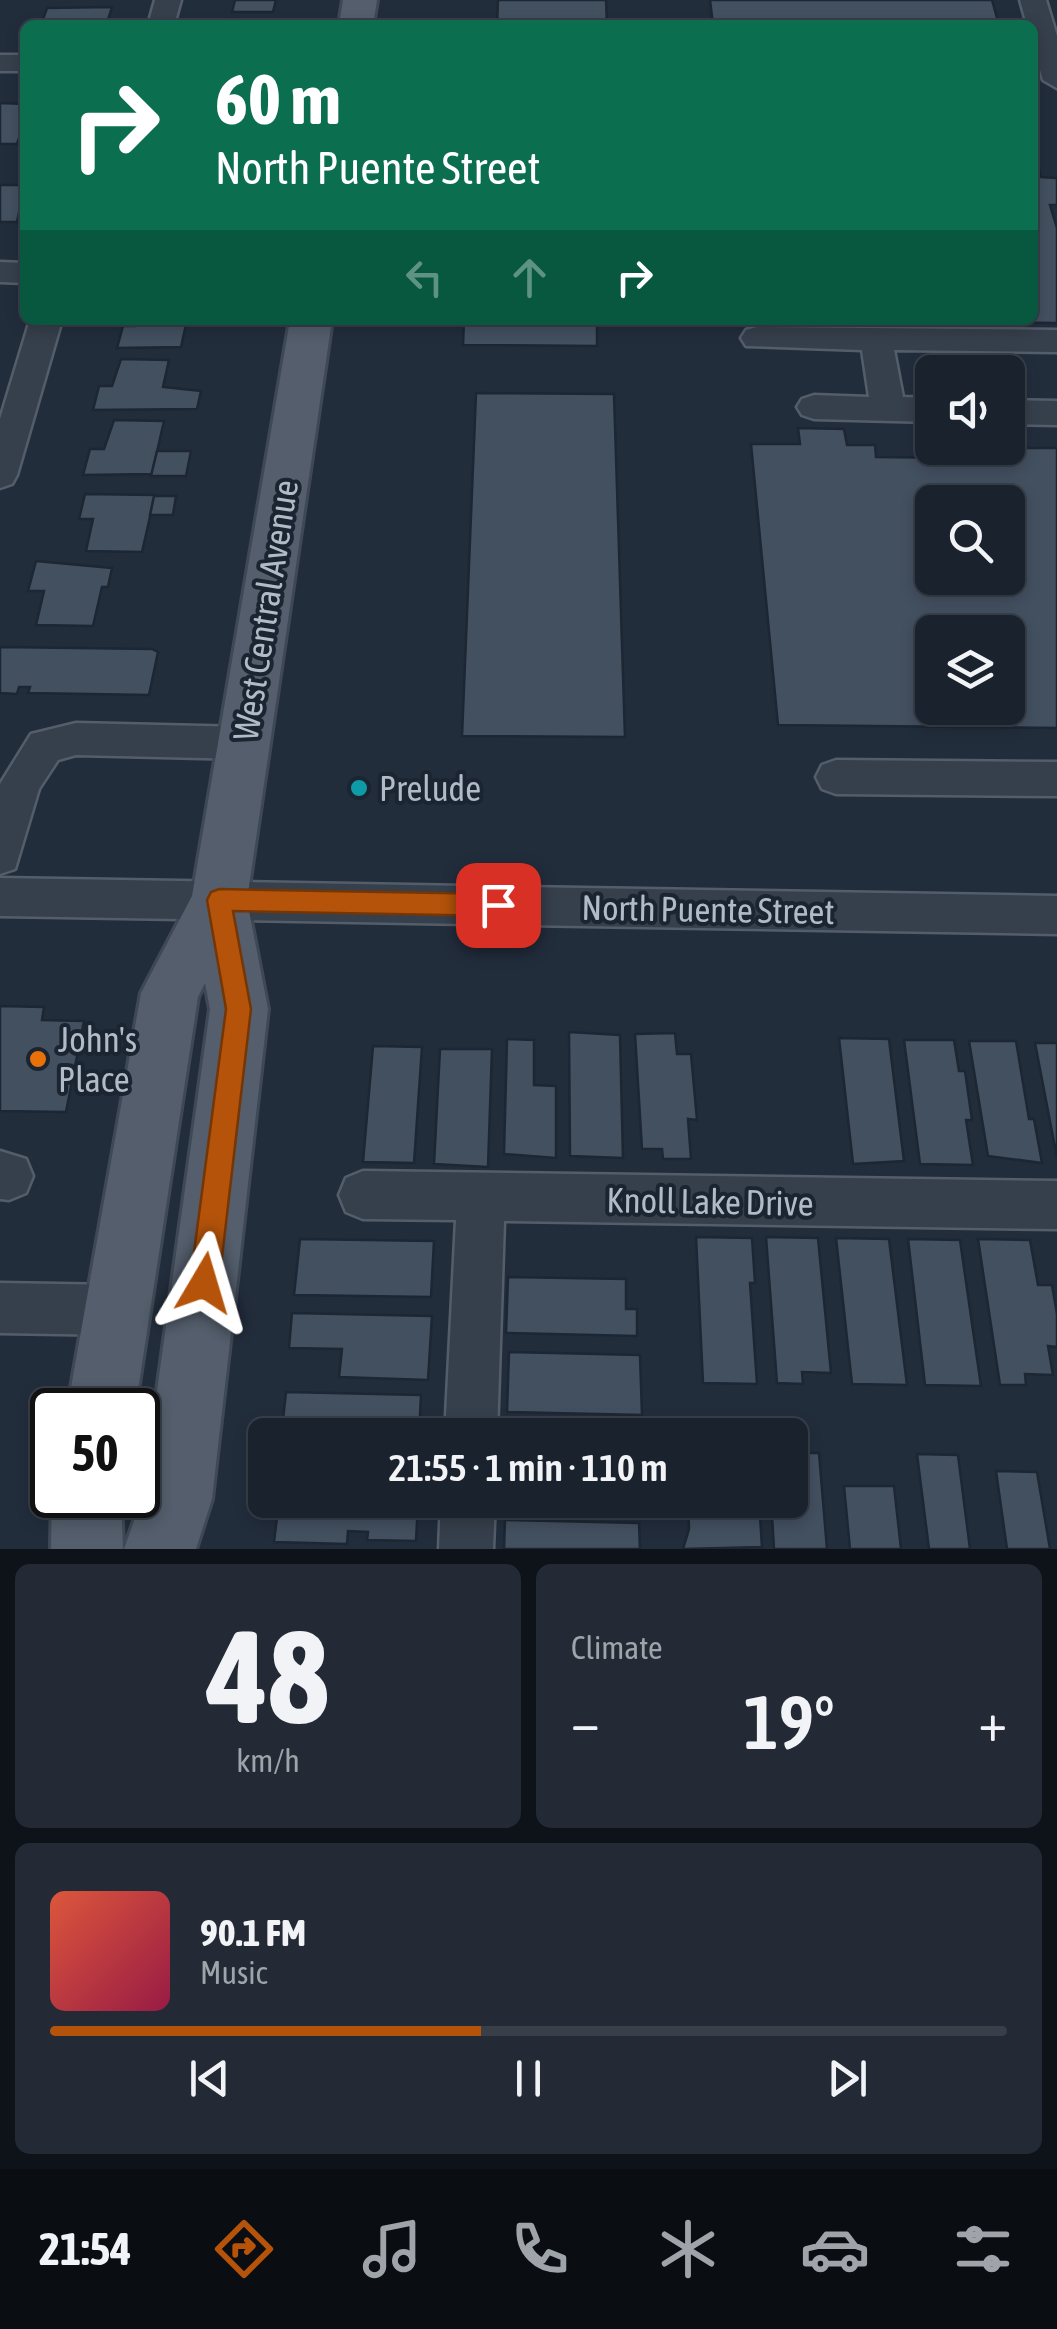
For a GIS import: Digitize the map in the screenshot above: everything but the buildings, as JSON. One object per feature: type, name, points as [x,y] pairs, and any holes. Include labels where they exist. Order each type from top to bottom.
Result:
[{"type":"main road","name":"West Central Avenue","points":[[104,1388],[170,993],[219,900],[309,325]]},
{"type":"main road","name":"West Central Avenue","points":[[160,1549],[177,1499],[238,1009],[219,900]]},
{"type":"main road","points":[[86,1518],[87,1549]]},
{"type":"street","points":[[1033,0],[1057,80]]},
{"type":"street","points":[[0,475],[45,325]]},
{"type":"street","points":[[756,338],[1057,341]]},
{"type":"street","points":[[876,339],[888,409]]},
{"type":"street","points":[[814,407],[915,410]]},
{"type":"street","points":[[1025,412],[1057,413]]},
{"type":"street","points":[[0,856],[20,784],[45,746],[76,739],[244,742]]},
{"type":"street","points":[[836,777],[1057,779]]},
{"type":"street","name":"North Puente Street","points":[[0,897],[1057,914]]},
{"type":"street","name":"Knoll Lake Drive","points":[[364,1195],[1057,1205]]},
{"type":"street","points":[[472,1418],[482,1198]]},
{"type":"street","points":[[0,1308],[117,1310]]},
{"type":"street","points":[[466,1549],[467,1518]]},
{"type":"place","name":"Prelude","points":[[359,788]]},
{"type":"place","name":"John's Place","points":[[38,1059]]},
{"type":"route","points":[[204,1283],[238,1009],[219,900],[498,905]]}]
